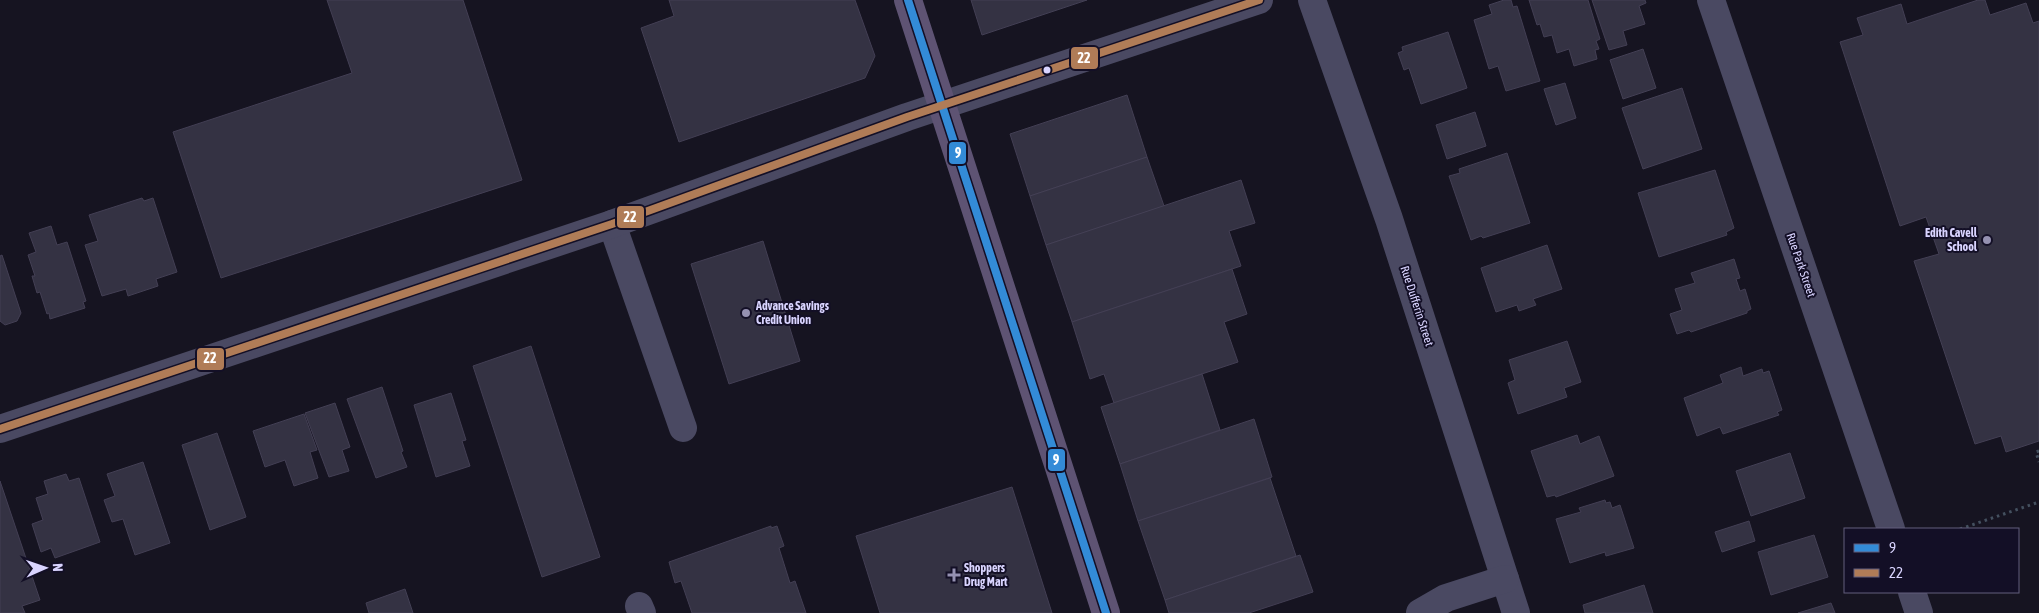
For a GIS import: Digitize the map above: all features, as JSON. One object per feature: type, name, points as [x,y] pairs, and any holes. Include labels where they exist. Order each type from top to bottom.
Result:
[{"type":"main road","points":[[908,0],[1106,613]]},
{"type":"street","points":[[0,429],[612,224],[941,105],[1259,0]]},
{"type":"street","name":"Rue Dufferin Street","points":[[1312,0],[1389,219],[1516,613]]},
{"type":"street","name":"Rue Park Street","points":[[1711,0],[1891,528]]},
{"type":"street","points":[[612,224],[683,428]]},
{"type":"street","points":[[1425,612],[1446,598],[1505,579]]},
{"type":"street","points":[[1912,593],[1920,613]]},
{"type":"path","points":[[2039,451],[2036,452],[2039,462]]},
{"type":"path","points":[[1963,528],[2039,502]]},
{"type":"building","points":[[327,0],[463,0],[522,180],[221,278],[173,132],[352,73]]},
{"type":"building","points":[[669,0],[855,0],[875,56],[865,78],[679,142],[641,28],[674,16]]},
{"type":"building","points":[[971,0],[1087,0],[982,35]]},
{"type":"building","points":[[1504,0],[1511,0],[1513,7],[1517,6],[1540,81],[1506,91],[1498,66],[1489,69],[1474,20],[1492,14],[1489,5]]},
{"type":"building","points":[[1529,0],[1588,0],[1600,39],[1596,41],[1599,49],[1595,50],[1597,59],[1574,66],[1569,49],[1557,53],[1552,35],[1544,37],[1540,24],[1537,25]]},
{"type":"building","points":[[1592,0],[1645,0],[1646,3],[1639,6],[1645,24],[1623,31],[1627,45],[1609,50]]},
{"type":"building","name":"Edith Cavell School","points":[[1978,0],[1985,0],[1990,15],[2026,3],[2033,23],[2039,21],[2039,441],[2006,452],[2001,436],[1975,444],[1914,261],[1939,254],[1926,217],[1900,226],[1840,42],[1863,35],[1857,18],[1901,4],[1907,24]]},
{"type":"building","points":[[1448,32],[1467,88],[1421,104],[1409,68],[1404,70],[1398,53],[1403,51],[1402,47]]},
{"type":"building","points":[[1643,49],[1656,88],[1623,99],[1610,60]]},
{"type":"building","points":[[1565,83],[1576,118],[1556,125],[1544,89]]},
{"type":"building","points":[[1682,88],[1702,149],[1643,169],[1622,108]]},
{"type":"building","points":[[1127,95],[1147,157],[1030,196],[1010,134]]},
{"type":"building","points":[[1475,112],[1486,146],[1447,159],[1436,125]]},
{"type":"building","points":[[1507,153],[1530,223],[1471,240],[1449,176],[1460,173],[1459,169]]},
{"type":"building","points":[[1147,157],[1164,206],[1046,245],[1030,196]]},
{"type":"building","points":[[1715,170],[1734,228],[1726,232],[1727,235],[1659,257],[1638,193]]},
{"type":"building","points":[[1241,180],[1255,223],[1229,231],[1241,266],[1072,322],[1046,245]]},
{"type":"building","points":[[142,198],[144,201],[153,198],[177,272],[156,279],[158,286],[128,296],[126,289],[102,296],[85,245],[98,241],[89,215]]},
{"type":"building","points":[[51,226],[57,245],[67,242],[86,301],[83,302],[85,308],[50,319],[40,292],[37,293],[32,276],[35,276],[28,255],[36,252],[29,233]]},
{"type":"building","name":"Advance Savings Credit Union","points":[[763,241],[800,361],[729,384],[691,264]]},
{"type":"building","points":[[1547,245],[1562,289],[1533,299],[1536,305],[1519,311],[1517,305],[1496,312],[1481,268]]},
{"type":"building","points":[[2,255],[21,313],[17,321],[5,325],[0,321],[0,256]]},
{"type":"building","points":[[1734,259],[1740,278],[1736,279],[1740,291],[1745,289],[1751,309],[1747,313],[1691,332],[1689,330],[1677,334],[1670,314],[1682,310],[1675,289],[1695,283],[1691,273]]},
{"type":"building","points":[[1232,269],[1247,314],[1224,322],[1238,362],[1114,403],[1104,374],[1090,379],[1072,322]]},
{"type":"building","points":[[1567,341],[1581,382],[1564,388],[1567,397],[1518,414],[1508,383],[1515,380],[1509,360]]},
{"type":"building","points":[[531,346],[600,557],[542,577],[473,366]]},
{"type":"building","points":[[1741,367],[1743,376],[1762,369],[1763,373],[1769,371],[1782,410],[1777,412],[1779,415],[1723,434],[1720,427],[1697,436],[1684,398],[1723,383],[1720,375]]},
{"type":"building","points":[[1202,374],[1220,430],[1120,464],[1101,407]]},
{"type":"building","points":[[382,387],[407,467],[376,478],[347,399]]},
{"type":"building","points":[[451,393],[466,440],[462,441],[470,466],[436,477],[414,405]]},
{"type":"building","points":[[335,403],[350,447],[342,450],[349,471],[329,477],[305,413]]},
{"type":"building","points":[[304,414],[317,450],[310,452],[318,478],[294,486],[285,460],[265,467],[253,431]]},
{"type":"building","points":[[1254,419],[1272,477],[1138,521],[1120,464]]},
{"type":"building","points":[[217,433],[246,517],[210,530],[182,445]]},
{"type":"building","points":[[1577,435],[1580,444],[1599,436],[1614,476],[1556,497],[1555,495],[1547,497],[1531,451]]},
{"type":"building","points":[[1790,453],[1805,498],[1751,516],[1736,471]]},
{"type":"building","points":[[143,462],[170,543],[135,555],[123,519],[112,522],[104,500],[115,496],[107,474]]},
{"type":"building","points":[[66,474],[69,481],[79,478],[100,542],[55,558],[51,548],[41,552],[32,524],[43,520],[36,498],[48,494],[44,481]]},
{"type":"building","points":[[1270,478],[1296,556],[1165,600],[1138,521]]},
{"type":"building","points":[[0,481],[40,600],[22,606],[25,613],[0,613]]},
{"type":"building","name":"Shoppers Drug Mart","points":[[1012,487],[1052,613],[880,613],[856,536]]},
{"type":"building","points":[[1605,500],[1606,503],[1610,502],[1612,508],[1620,505],[1634,548],[1606,556],[1605,552],[1570,563],[1556,519],[1581,512],[1579,508]]},
{"type":"building","points":[[1749,521],[1755,541],[1722,552],[1715,532]]},
{"type":"building","points":[[771,526],[771,528],[777,526],[784,546],[779,548],[790,583],[795,581],[806,613],[692,613],[681,581],[675,583],[669,562]]},
{"type":"building","points":[[1814,535],[1828,577],[1771,595],[1758,552]]},
{"type":"building","points":[[1300,555],[1313,592],[1249,613],[1169,613],[1165,600]]},
{"type":"building","points":[[1644,585],[1653,613],[1585,613],[1583,605]]},
{"type":"building","points":[[405,589],[413,613],[369,613],[366,603]]},
{"type":"building","points":[[1831,603],[1835,613],[1798,613]]},
{"type":"transit line","name":"9","points":[[908,0],[1106,613]]},
{"type":"transit line","name":"22","points":[[0,429],[612,224],[907,117],[1259,0]]},
{"type":"place","name":"Edith Cavell School","points":[[1987,240]]},
{"type":"place","name":"Advance Savings Credit Union","points":[[746,313]]},
{"type":"place","name":"Shoppers Drug Mart","points":[[954,575]]}]
